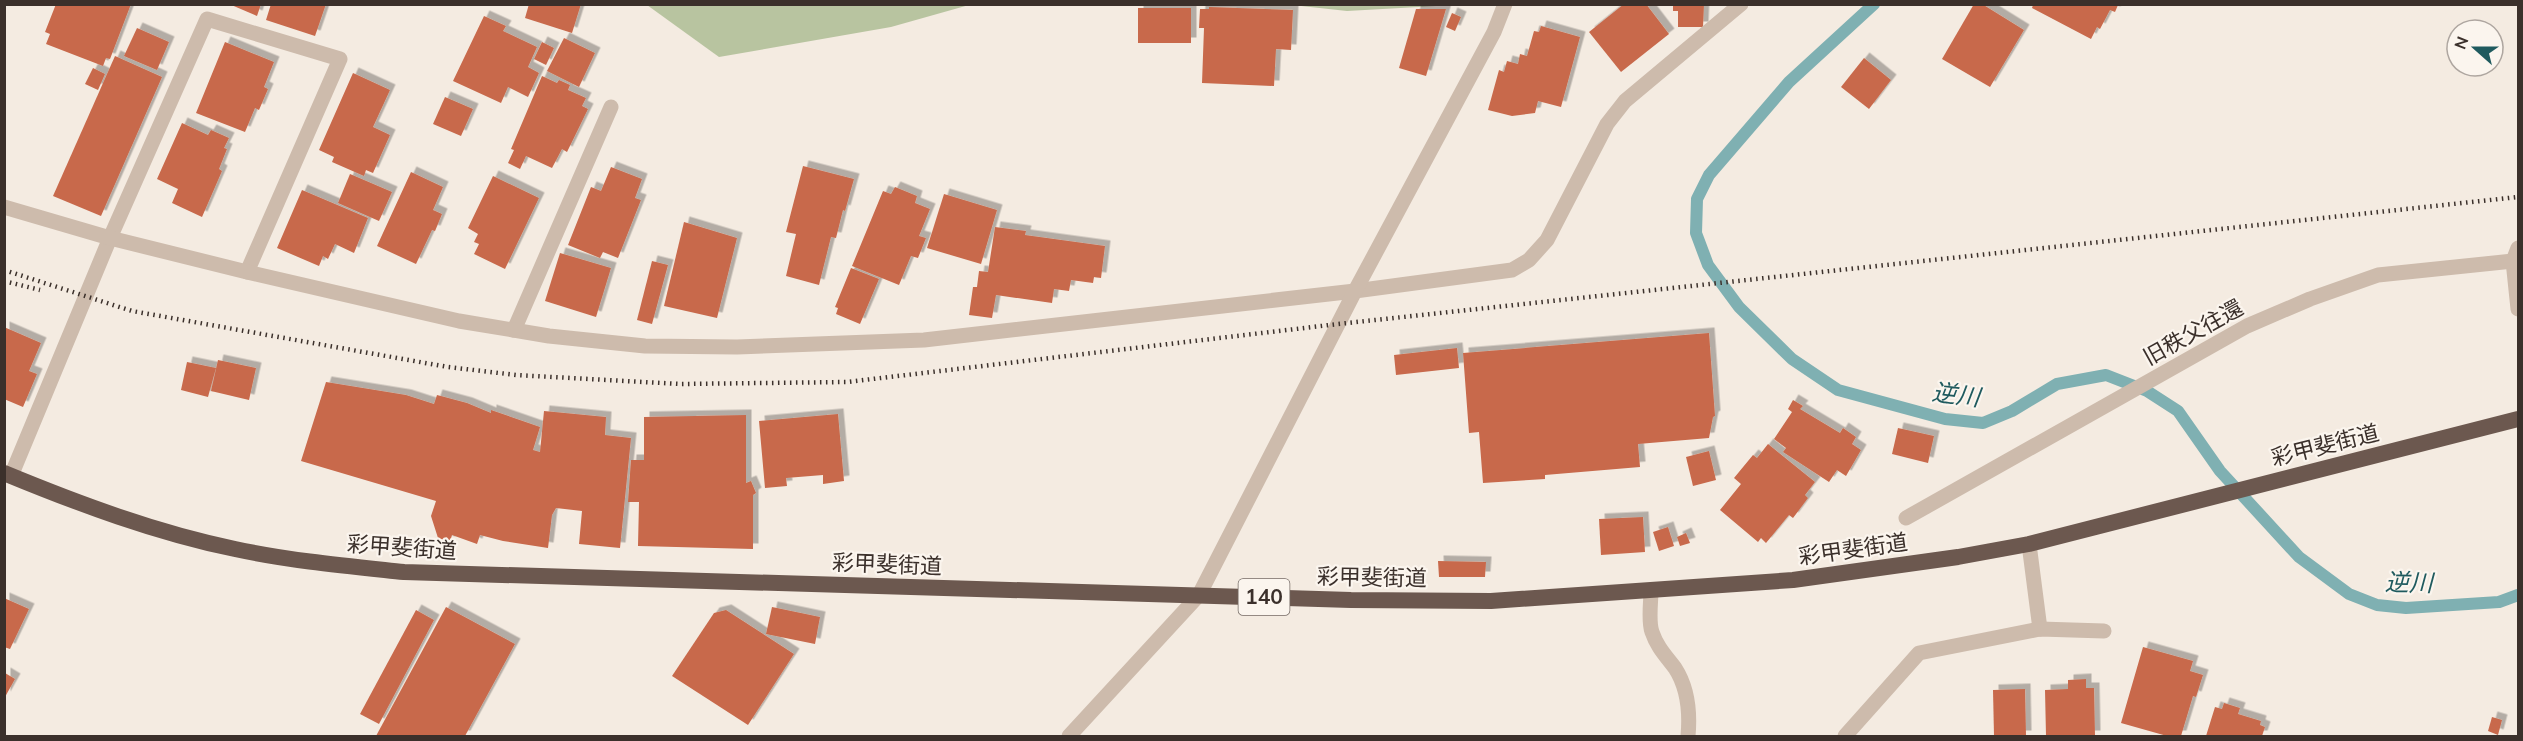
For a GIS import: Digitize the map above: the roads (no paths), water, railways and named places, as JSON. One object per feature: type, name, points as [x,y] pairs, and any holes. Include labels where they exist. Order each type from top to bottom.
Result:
[{"type":"highway","name":"彩甲斐街道","points":[[8,474],[154,528],[234,549],[328,564],[404,572],[1198,595],[1491,601],[1793,580],[1958,557],[2029,544],[2518,419]]},
{"type":"street","points":[[1069,736],[1198,595],[1355,291],[1494,32],[1505,4]]},
{"type":"street","points":[[4,207],[111,238],[459,321],[645,346],[737,347],[924,340],[1355,291],[1512,270],[1529,260],[1547,240],[1606,124],[1625,101],[1741,4]]},
{"type":"street","points":[[8,474],[207,19],[340,59],[247,272]]},
{"type":"street","points":[[514,330],[611,108]]},
{"type":"street","points":[[2516,254],[2518,309]]},
{"type":"street","name":"旧秩父往還","points":[[1906,518],[2247,326],[2310,298],[2378,275],[2516,254]]},
{"type":"street","points":[[2029,544],[2040,629]]},
{"type":"street","points":[[1651,590],[1651,630],[1662,654],[1676,669],[1687,700],[1688,736]]},
{"type":"street","points":[[1845,736],[1919,653],[2040,629],[2104,631]]},
{"type":"waterway","name":"逆川","points":[[1874,4],[1789,82],[1709,175],[1697,199],[1696,233],[1708,265],[1739,307],[1792,359],[1838,390],[1945,419],[1983,423],[2012,411],[2057,384],[2106,375],[2147,391],[2178,411],[2220,471],[2299,557],[2349,594],[2377,605],[2406,608],[2499,602],[2518,595]]},
{"type":"railway","points":[[4,270],[132,311],[448,367],[516,375],[680,384],[847,382],[1338,324],[2518,197]]},
{"type":"railway","points":[[4,281],[40,290]]}]
